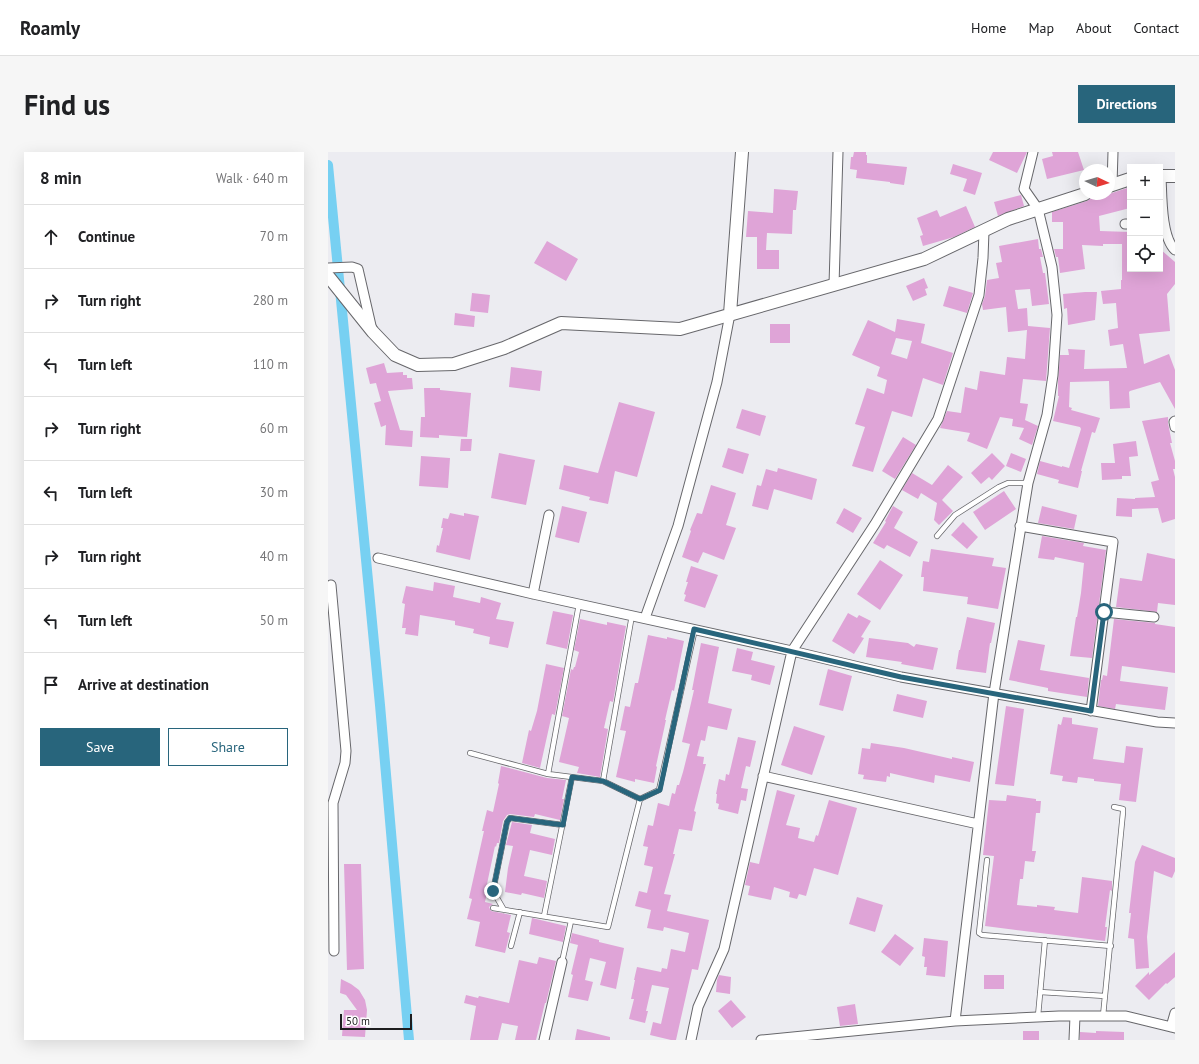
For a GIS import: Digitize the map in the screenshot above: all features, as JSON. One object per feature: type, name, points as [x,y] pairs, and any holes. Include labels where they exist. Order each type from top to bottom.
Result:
[{"type":"street","points":[[645,618],[678,526],[717,382],[730,314],[742,152]]},
{"type":"street","points":[[834,285],[838,152]]},
{"type":"street","points":[[955,1021],[994,693],[1020,526],[1028,483],[1047,415],[1053,375],[1057,315],[1052,268],[1038,209],[1024,189],[1033,152]]},
{"type":"street","points":[[1112,164],[1113,152]]},
{"type":"street","points":[[1163,176],[1175,176]]},
{"type":"street","points":[[1115,184],[1127,180]]},
{"type":"street","points":[[328,276],[372,332],[395,355],[418,365],[454,364],[504,348],[561,323],[680,329],[924,259],[1008,219],[1079,196]]},
{"type":"street","points":[[1163,226],[1171,246],[1175,250]]},
{"type":"street","points":[[691,1040],[698,1007],[724,949],[792,651],[875,524],[938,419],[979,295],[984,231]]},
{"type":"street","points":[[328,268],[352,267],[358,269],[372,332]]},
{"type":"street","points":[[1175,421],[1175,428]]},
{"type":"street","points":[[533,594],[548,514]]},
{"type":"street","points":[[1020,526],[1113,542],[1091,711]]},
{"type":"street","points":[[378,558],[901,677],[1091,711],[1157,722],[1175,723]]},
{"type":"street","points":[[331,585],[346,751],[345,763],[333,803],[330,868],[334,951]]},
{"type":"street","points":[[1104,612],[1154,617]]},
{"type":"street","points":[[763,776],[978,824]]},
{"type":"street","points":[[544,1040],[562,962]]},
{"type":"street","points":[[761,1040],[955,1021],[1038,1016],[1126,1016],[1173,1027],[1175,1012]]},
{"type":"street","points":[[1074,1040],[1075,1016]]},
{"type":"lane","points":[[937,536],[955,515],[998,487],[1008,483],[1028,483]]},
{"type":"lane","points":[[548,774],[579,604]]},
{"type":"lane","points":[[603,781],[632,615]]},
{"type":"lane","points":[[640,799],[660,790],[694,629]]},
{"type":"lane","points":[[470,753],[548,774],[603,781],[640,799]]},
{"type":"lane","points":[[544,916],[572,777]]},
{"type":"lane","points":[[493,908],[608,927],[640,799]]},
{"type":"lane","points":[[1104,1016],[1123,812],[1123,809],[1114,807]]},
{"type":"lane","points":[[504,910],[493,891],[507,822],[510,818],[563,825]]},
{"type":"lane","points":[[987,860],[979,933],[982,935],[1111,946]]},
{"type":"lane","points":[[511,946],[520,912]]},
{"type":"lane","points":[[562,962],[571,921]]},
{"type":"lane","points":[[1038,1016],[1045,940]]},
{"type":"lane","points":[[1040,992],[1106,996]]},
{"type":"building","points":[[854,152],[866,152],[867,163],[907,167],[904,185],[856,178],[857,170],[850,169],[851,157],[853,157]]},
{"type":"building","points":[[993,152],[1027,152],[1017,173],[989,160]]},
{"type":"building","points":[[1052,152],[1078,152],[1082,164],[1079,164],[1079,171],[1047,179],[1042,159],[1053,156]]},
{"type":"building","points":[[953,164],[982,173],[975,195],[963,191],[967,179],[950,174]]},
{"type":"building","points":[[1127,188],[1127,209],[1099,216],[1100,231],[1127,232],[1127,272],[1163,272],[1163,252],[1175,262],[1175,284],[1167,294],[1170,331],[1139,334],[1144,364],[1169,354],[1175,370],[1175,409],[1160,382],[1130,391],[1130,408],[1110,409],[1109,381],[1070,382],[1069,407],[1072,408],[1071,410],[1100,418],[1095,433],[1092,432],[1081,471],[1078,488],[1058,483],[1059,480],[1037,474],[1040,461],[1069,468],[1081,429],[1080,427],[1053,421],[1059,396],[1058,382],[1060,355],[1069,355],[1068,349],[1085,350],[1084,369],[1127,368],[1123,344],[1110,346],[1108,330],[1118,328],[1116,303],[1103,304],[1101,291],[1121,289],[1122,244],[1103,244],[1103,246],[1082,245],[1085,269],[1060,273],[1058,257],[1056,257],[1054,249],[1063,249],[1063,222],[1052,222],[1052,212],[1088,200],[1115,200],[1115,192]]},
{"type":"building","points":[[774,189],[798,191],[796,210],[793,210],[792,234],[767,233],[766,250],[779,250],[779,269],[757,269],[757,237],[746,237],[748,211],[773,213]]},
{"type":"building","points":[[1021,195],[1024,206],[998,216],[994,202]]},
{"type":"building","points":[[966,206],[975,227],[954,237],[923,246],[920,236],[923,235],[917,218],[937,210],[940,217]]},
{"type":"building","points":[[1038,239],[1039,249],[1041,249],[1043,257],[1040,257],[1043,273],[1045,273],[1049,304],[1032,306],[1030,289],[1015,290],[1018,309],[1027,308],[1028,326],[1050,328],[1046,381],[1023,379],[1020,403],[1028,404],[1025,420],[1038,426],[1032,445],[1019,439],[1024,428],[1012,426],[1013,419],[1000,417],[987,449],[967,441],[970,433],[940,428],[947,411],[961,413],[965,387],[977,390],[980,371],[1005,375],[1007,357],[1025,359],[1027,330],[1008,332],[1006,307],[983,310],[982,304],[985,296],[987,280],[999,278],[996,263],[1002,262],[999,246]]},
{"type":"building","points":[[547,241],[578,259],[566,281],[534,263]]},
{"type":"building","points":[[924,278],[928,288],[925,289],[927,295],[913,301],[906,286]]},
{"type":"building","points":[[949,286],[973,293],[967,313],[943,306]]},
{"type":"building","points":[[1097,292],[1095,320],[1068,325],[1067,308],[1064,309],[1063,294]]},
{"type":"building","points":[[472,293],[490,295],[488,313],[470,311]]},
{"type":"building","points":[[455,313],[475,316],[474,327],[454,325]]},
{"type":"building","points":[[897,319],[925,324],[921,343],[953,353],[943,385],[923,378],[912,417],[892,411],[873,472],[852,466],[865,427],[855,424],[867,388],[884,394],[887,380],[877,376],[880,367],[852,355],[868,320],[895,332]],"holes":[[[896,338],[912,341],[907,359],[891,354]]]},
{"type":"building","points":[[770,324],[790,324],[790,343],[770,343]]},
{"type":"building","points":[[384,363],[387,373],[403,372],[403,375],[407,375],[407,378],[412,378],[413,389],[388,391],[400,430],[413,431],[412,447],[385,445],[386,425],[381,427],[374,403],[381,401],[376,383],[370,384],[366,368]]},
{"type":"building","points":[[511,367],[542,371],[540,391],[509,387]]},
{"type":"building","points":[[424,388],[440,388],[440,390],[471,393],[467,437],[439,435],[439,438],[420,437],[421,417],[425,417]]},
{"type":"building","points":[[619,402],[655,412],[637,477],[615,471],[608,504],[589,500],[590,497],[559,489],[564,465],[598,473]]},
{"type":"building","points":[[742,409],[766,416],[760,436],[736,428]]},
{"type":"building","points":[[1168,417],[1172,443],[1170,443],[1175,461],[1175,469],[1173,469],[1175,477],[1175,519],[1162,523],[1158,508],[1132,509],[1132,517],[1116,516],[1117,498],[1135,499],[1155,497],[1151,482],[1159,480],[1142,421]]},
{"type":"building","points":[[903,437],[916,445],[895,479],[882,471]]},
{"type":"building","points":[[461,439],[472,439],[471,451],[460,451]]},
{"type":"building","points":[[1136,441],[1138,456],[1129,457],[1131,476],[1122,476],[1122,479],[1102,480],[1101,463],[1115,463],[1113,444]]},
{"type":"building","points":[[728,448],[749,454],[743,474],[722,467]]},
{"type":"building","points":[[499,453],[535,460],[526,505],[491,498]]},
{"type":"building","points":[[992,453],[1005,466],[992,480],[989,477],[981,484],[971,473]]},
{"type":"building","points":[[1011,453],[1026,459],[1021,472],[1006,466]]},
{"type":"building","points":[[421,456],[450,458],[448,488],[419,486]]},
{"type":"building","points":[[948,465],[963,477],[942,500],[953,511],[939,525],[934,520],[937,503],[921,493],[918,499],[902,490],[912,473],[932,485]]},
{"type":"building","points":[[778,468],[817,479],[812,500],[774,489],[768,510],[752,506],[757,485],[761,486],[766,469],[777,472]]},
{"type":"building","points":[[711,485],[736,493],[726,525],[736,528],[724,560],[703,552],[698,563],[682,557],[691,531],[690,530],[697,513],[702,514]]},
{"type":"building","points":[[1004,491],[1016,509],[985,530],[973,512]]},
{"type":"building","points":[[562,506],[587,512],[579,543],[555,537]]},
{"type":"building","points":[[893,506],[903,512],[894,528],[918,542],[910,557],[887,545],[884,549],[873,543],[886,522],[885,521]]},
{"type":"building","points":[[1042,506],[1077,515],[1074,529],[1038,523]]},
{"type":"building","points":[[844,508],[862,518],[853,533],[836,523]]},
{"type":"building","points":[[450,513],[464,516],[464,513],[479,516],[470,560],[436,552],[443,528],[441,528],[443,518],[448,519]]},
{"type":"building","points":[[963,522],[978,537],[967,549],[951,535]]},
{"type":"building","points":[[1042,536],[1084,543],[1083,546],[1106,550],[1092,658],[1070,656],[1081,593],[1084,563],[1055,557],[1054,560],[1038,558]]},
{"type":"building","points":[[931,549],[994,558],[992,566],[1006,568],[998,609],[967,604],[968,597],[923,591],[924,577],[921,577],[923,561],[929,562]]},
{"type":"building","points":[[1147,553],[1175,559],[1175,605],[1158,603],[1157,612],[1116,607],[1120,578],[1142,581]]},
{"type":"building","points":[[880,560],[903,575],[880,610],[857,594]]},
{"type":"building","points":[[691,566],[718,575],[705,608],[684,601],[686,595],[684,594],[688,582],[686,582]]},
{"type":"building","points":[[434,582],[455,586],[453,597],[480,603],[481,597],[501,603],[496,619],[514,622],[508,648],[489,644],[490,637],[473,633],[474,629],[455,625],[455,621],[420,615],[418,636],[405,634],[406,628],[402,628],[405,604],[402,603],[406,586],[433,591]]},
{"type":"building","points":[[553,611],[573,615],[567,649],[546,644]]},
{"type":"building","points":[[848,613],[857,618],[859,615],[871,621],[861,637],[864,638],[854,654],[832,641]]},
{"type":"building","points":[[967,617],[995,623],[990,643],[986,673],[956,669]]},
{"type":"building","points":[[580,619],[607,625],[607,622],[626,626],[613,702],[610,701],[604,728],[608,729],[600,777],[577,773],[579,767],[559,762],[569,718],[562,716],[571,669],[573,670],[575,667],[579,652],[574,650]]},
{"type":"building","points":[[1114,619],[1155,623],[1175,627],[1175,673],[1122,666],[1120,681],[1168,687],[1165,710],[1116,704],[1115,709],[1098,706],[1101,680],[1103,675],[1107,676]]},
{"type":"building","points":[[648,635],[684,641],[674,691],[672,690],[665,720],[654,783],[635,779],[635,782],[616,777],[626,731],[620,730],[625,706],[630,707],[635,683],[638,683]]},
{"type":"building","points":[[869,638],[908,643],[914,647],[916,644],[938,648],[933,670],[901,664],[902,662],[866,657]]},
{"type":"building","points":[[1018,640],[1045,645],[1040,670],[1089,678],[1087,697],[1048,691],[1048,688],[1009,680]]},
{"type":"building","points":[[701,643],[719,647],[708,703],[732,709],[727,730],[708,726],[705,741],[701,740],[697,756],[704,757],[703,764],[706,764],[694,811],[696,812],[692,831],[679,829],[673,854],[675,854],[664,894],[671,895],[667,911],[709,920],[698,970],[692,969],[676,1040],[671,1040],[650,1035],[653,1022],[661,1024],[669,988],[652,985],[645,1023],[629,1019],[634,999],[631,999],[634,980],[637,967],[661,972],[662,968],[667,969],[671,949],[685,952],[689,933],[664,927],[663,931],[647,928],[651,910],[635,906],[639,891],[647,893],[653,867],[644,865],[648,847],[643,846],[648,825],[653,826],[658,803],[669,806],[672,793],[675,794],[683,772],[690,744],[682,742],[694,690],[692,690]]},
{"type":"building","points":[[737,648],[753,652],[751,660],[775,666],[770,685],[751,680],[752,675],[732,671]]},
{"type":"building","points":[[546,664],[564,668],[555,715],[552,714],[540,768],[522,763],[529,730],[531,731],[537,711]]},
{"type":"building","points":[[828,669],[852,676],[843,711],[819,705]]},
{"type":"building","points":[[897,694],[927,701],[923,718],[893,711]]},
{"type":"building","points":[[1006,706],[1024,709],[1014,786],[995,784]]},
{"type":"building","points":[[1063,717],[1072,718],[1072,724],[1098,728],[1093,759],[1124,763],[1126,746],[1143,748],[1136,802],[1119,800],[1121,784],[1094,781],[1094,779],[1078,777],[1077,783],[1062,781],[1063,776],[1050,774],[1058,724],[1061,725]]},
{"type":"building","points":[[794,726],[825,736],[812,775],[781,765]]},
{"type":"building","points":[[738,737],[756,741],[750,767],[746,766],[741,788],[748,789],[746,801],[741,800],[738,814],[718,809],[719,804],[716,803],[716,794],[719,779],[725,781],[726,774],[729,775]]},
{"type":"building","points":[[871,743],[974,762],[970,782],[935,775],[934,783],[890,773],[890,777],[887,776],[886,782],[863,779],[864,775],[858,774],[862,748],[870,749]]},
{"type":"building","points":[[501,766],[547,778],[566,780],[560,820],[535,814],[534,817],[510,814],[507,815],[503,821],[499,843],[497,843],[496,847],[495,846],[485,902],[493,904],[489,907],[491,911],[511,915],[507,932],[510,933],[505,953],[475,946],[480,922],[467,919],[472,899],[469,898],[484,831],[482,831],[487,810],[493,812]]},
{"type":"building","points":[[777,790],[795,795],[786,825],[800,828],[798,838],[814,842],[816,835],[818,836],[829,800],[857,808],[838,875],[814,868],[806,896],[799,894],[797,899],[789,897],[790,892],[774,887],[771,900],[748,895],[750,886],[745,885],[750,862],[759,864]]},
{"type":"building","points":[[1007,795],[1041,801],[1040,813],[1036,813],[1032,851],[1036,851],[1034,862],[1025,861],[1023,879],[1020,879],[1017,905],[1055,907],[1054,910],[1078,913],[1082,877],[1112,881],[1112,891],[1110,890],[1105,927],[1107,927],[1105,941],[985,926],[994,856],[983,855],[989,800],[1006,801]]},
{"type":"building","points":[[512,822],[532,825],[530,833],[555,839],[552,855],[530,850],[524,876],[547,881],[544,898],[522,893],[521,895],[505,892],[513,846],[506,845]]},
{"type":"building","points":[[1142,845],[1175,858],[1175,871],[1172,878],[1154,871],[1147,937],[1149,968],[1136,969],[1134,939],[1128,938],[1131,913],[1129,913],[1135,862]]},
{"type":"building","points":[[344,864],[361,864],[364,969],[347,970]]},
{"type":"building","points":[[857,897],[883,905],[875,932],[849,924]]},
{"type":"building","points":[[532,918],[566,926],[563,942],[529,934]]},
{"type":"building","points":[[572,933],[624,948],[616,989],[600,985],[606,962],[590,958],[585,980],[593,982],[588,1001],[568,997],[573,975],[571,974],[578,945],[570,943]]},
{"type":"building","points":[[895,934],[914,948],[900,966],[881,952]]},
{"type":"building","points":[[924,938],[948,941],[945,977],[926,975],[927,967],[924,967],[925,957],[922,956]]},
{"type":"building","points":[[1175,952],[1175,977],[1167,984],[1166,983],[1149,1000],[1135,986],[1149,972],[1149,975]]},
{"type":"building","points":[[539,957],[556,961],[536,1040],[515,1040],[518,1026],[502,1023],[498,1040],[470,1040],[476,1006],[464,1003],[466,995],[478,998],[479,996],[509,1003],[519,960],[537,964]]},
{"type":"building","points":[[719,975],[731,977],[730,994],[716,992]]},
{"type":"building","points":[[984,975],[1004,975],[1004,989],[984,989]]},
{"type":"building","points":[[341,979],[359,990],[365,1000],[367,1010],[365,1037],[342,1036],[344,1010],[357,1010],[346,995],[340,993]]},
{"type":"building","points":[[731,1000],[746,1017],[732,1028],[718,1011]]},
{"type":"building","points":[[855,1004],[858,1024],[840,1026],[837,1007]]},
{"type":"building","points":[[577,1029],[610,1037],[610,1040],[575,1040]]},
{"type":"building","points":[[1023,1031],[1039,1031],[1039,1040],[1023,1040]]},
{"type":"building","points":[[1096,1031],[1124,1032],[1124,1040],[1080,1040],[1080,1032],[1096,1033]]},
{"type":"waterway","points":[[328,165],[380,705],[409,1040]]},
{"type":"route","points":[[493,891],[507,822],[510,818],[563,825],[572,777],[603,781],[640,799],[660,790],[694,629],[901,677],[1091,711],[1104,612]]}]
